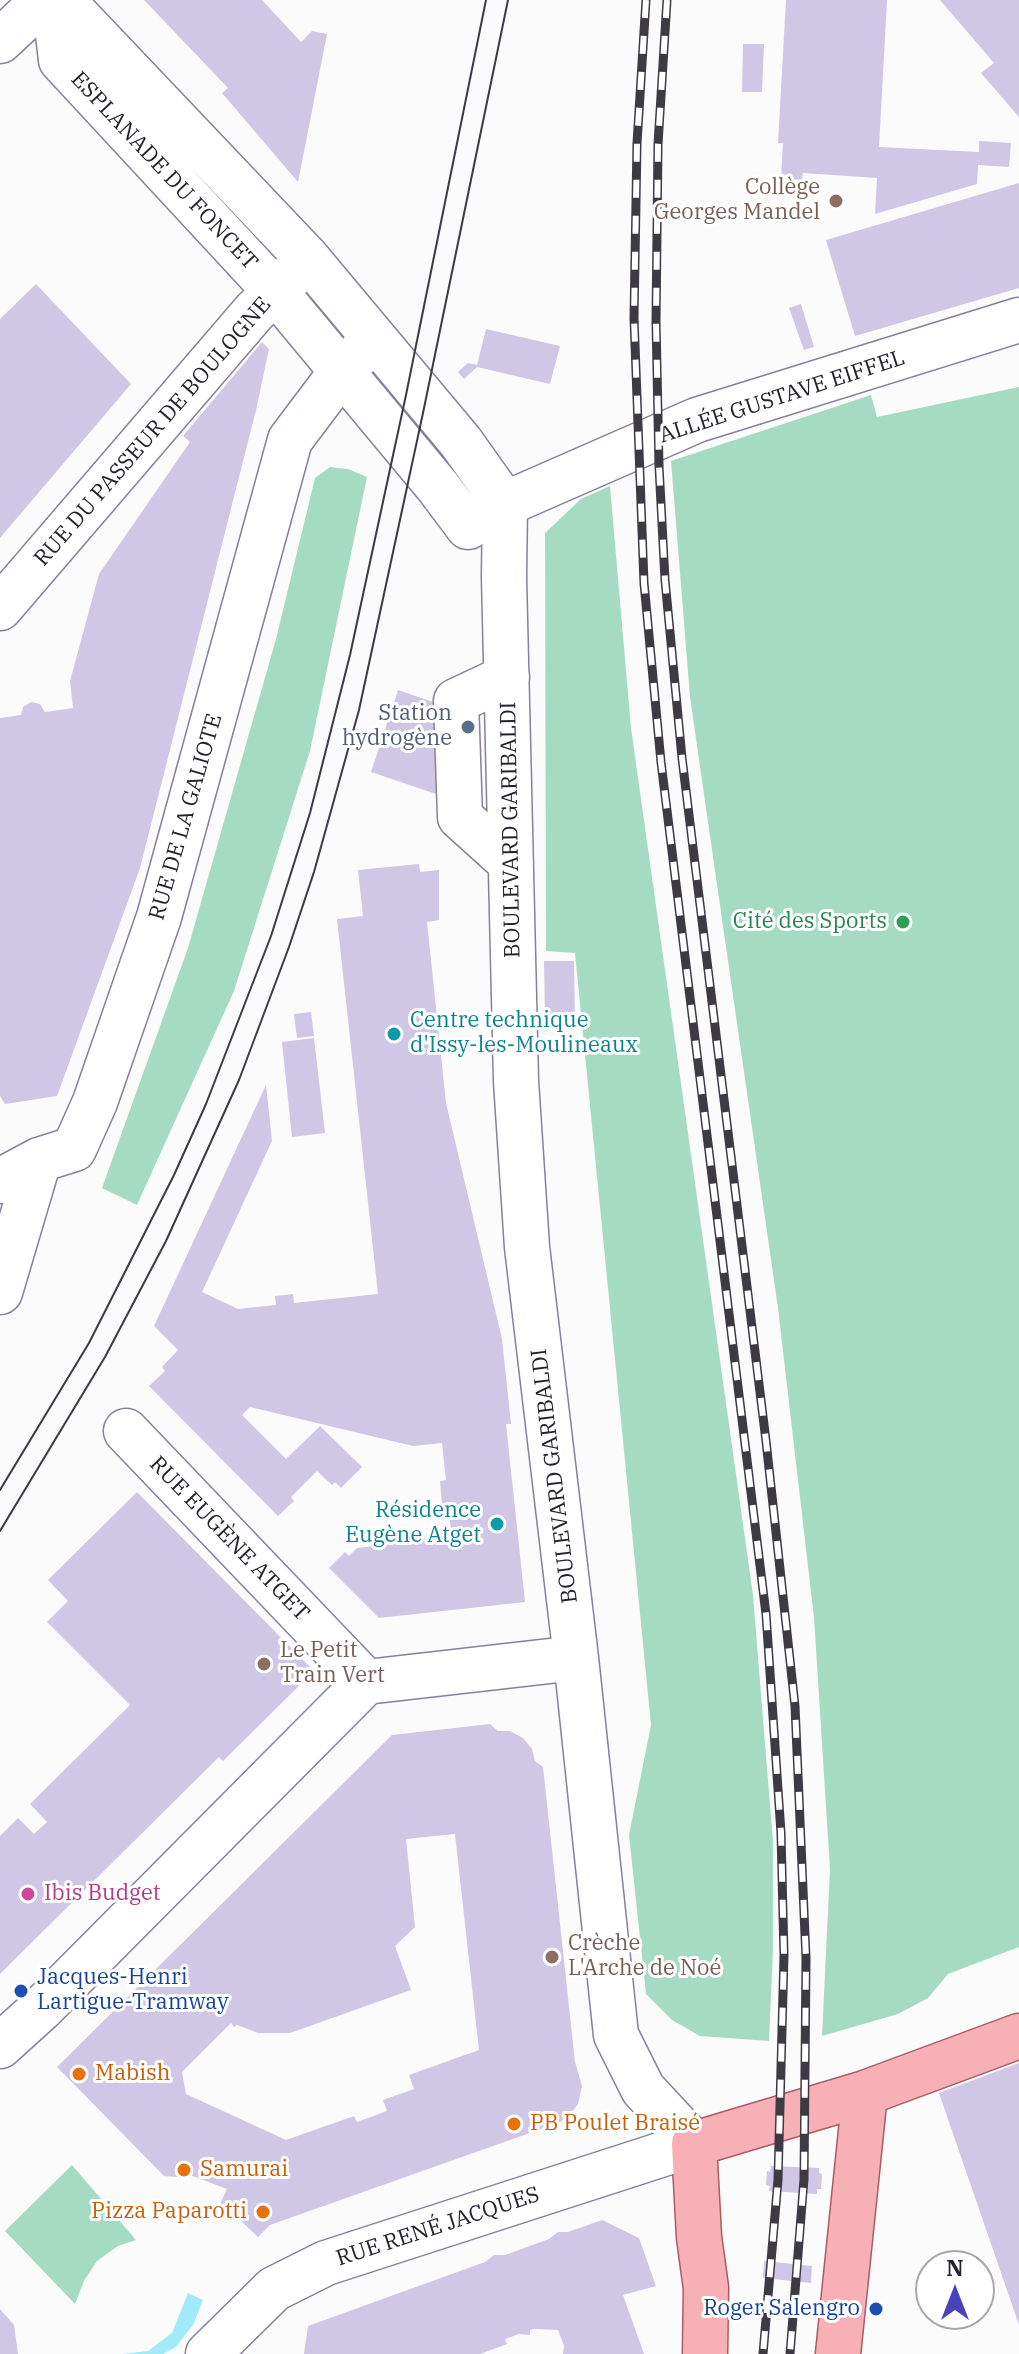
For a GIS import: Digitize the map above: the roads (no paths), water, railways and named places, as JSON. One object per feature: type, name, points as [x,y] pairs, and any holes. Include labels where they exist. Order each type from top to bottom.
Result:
[{"type":"main road","points":[[705,2354],[706,2288],[699,2237],[694,2144],[865,2093],[1019,2036]]},
{"type":"main road","points":[[838,2354],[865,2093]]},
{"type":"street","points":[[0,41],[44,0]]},
{"type":"street","name":"ESPLANADE DU FONCET","points":[[54,0],[61,60],[275,291]]},
{"type":"street","name":"ESPLANADE DU FONCET","points":[[62,0],[308,259]]},
{"type":"street","points":[[308,259],[461,442],[505,504],[468,527]]},
{"type":"street","name":"RUE DU PASSEUR DE BOULOGNE","points":[[0,608],[275,291],[308,259]]},
{"type":"street","points":[[275,291],[504,569]]},
{"type":"street","name":"ALLÉE GUSTAVE EIFFEL","points":[[505,504],[697,420],[1019,320]]},
{"type":"street","name":"RUE DE LA GALIOTE","points":[[19,1156],[74,1149],[95,1102],[159,917],[290,440],[342,371],[375,338]]},
{"type":"street","name":"BOULEVARD GARIBALDI","points":[[505,504],[516,1081],[527,1247],[576,1658],[616,2035],[643,2089],[694,2144]]},
{"type":"street","points":[[0,1181],[19,1156]]},
{"type":"street","points":[[2,1276],[19,1156]]},
{"type":"street","name":"RUE EUGÈNE ATGET","points":[[126,1431],[366,1682]]},
{"type":"street","points":[[0,2046],[42,2008],[366,1682],[576,1658]]},
{"type":"street","name":"RUE RENÉ JACQUES","points":[[208,2354],[274,2289],[326,2263],[694,2144]]},
{"type":"water","points":[[188,2293],[203,2300],[193,2325],[176,2347],[163,2354],[122,2354],[148,2351],[172,2333]]},
{"type":"tram line","points":[[0,1490],[89,1343],[174,1175],[206,1104],[271,936],[310,813],[350,655],[486,0]]},
{"type":"tram line","points":[[0,1531],[105,1357],[166,1241],[239,1080],[314,872],[359,710],[508,0]]},
{"type":"railway","points":[[646,0],[637,143],[634,318],[644,583],[661,762],[766,1614],[781,1833],[784,1955],[778,2180],[763,2354]]},
{"type":"railway","points":[[667,0],[658,144],[656,321],[665,580],[682,758],[766,1441],[795,1706],[806,1958],[804,2179],[790,2354]]},
{"type":"place","name":"Collège Georges Mandel","points":[[836,201]]},
{"type":"place","name":"Station hydrogène","points":[[468,727]]},
{"type":"place","name":"Cité des Sports","points":[[903,922]]},
{"type":"place","name":"Centre technique d'Issy-les-Moulineaux","points":[[394,1034]]},
{"type":"place","name":"Résidence Eugène Atget","points":[[497,1524]]},
{"type":"place","name":"Le Petit Train Vert","points":[[264,1664]]},
{"type":"place","name":"Ibis Budget","points":[[28,1894]]},
{"type":"place","name":"Crèche L'Arche de Noé","points":[[552,1957]]},
{"type":"place","name":"Jacques-Henri Lartigue-Tramway","points":[[21,1991]]},
{"type":"place","name":"Mabish","points":[[79,2074]]},
{"type":"place","name":"PB Poulet Braisé","points":[[514,2124]]},
{"type":"place","name":"Samurai","points":[[184,2170]]},
{"type":"place","name":"Pizza Paparotti","points":[[263,2212]]},
{"type":"place","name":"Roger Salengro","points":[[876,2309]]}]
